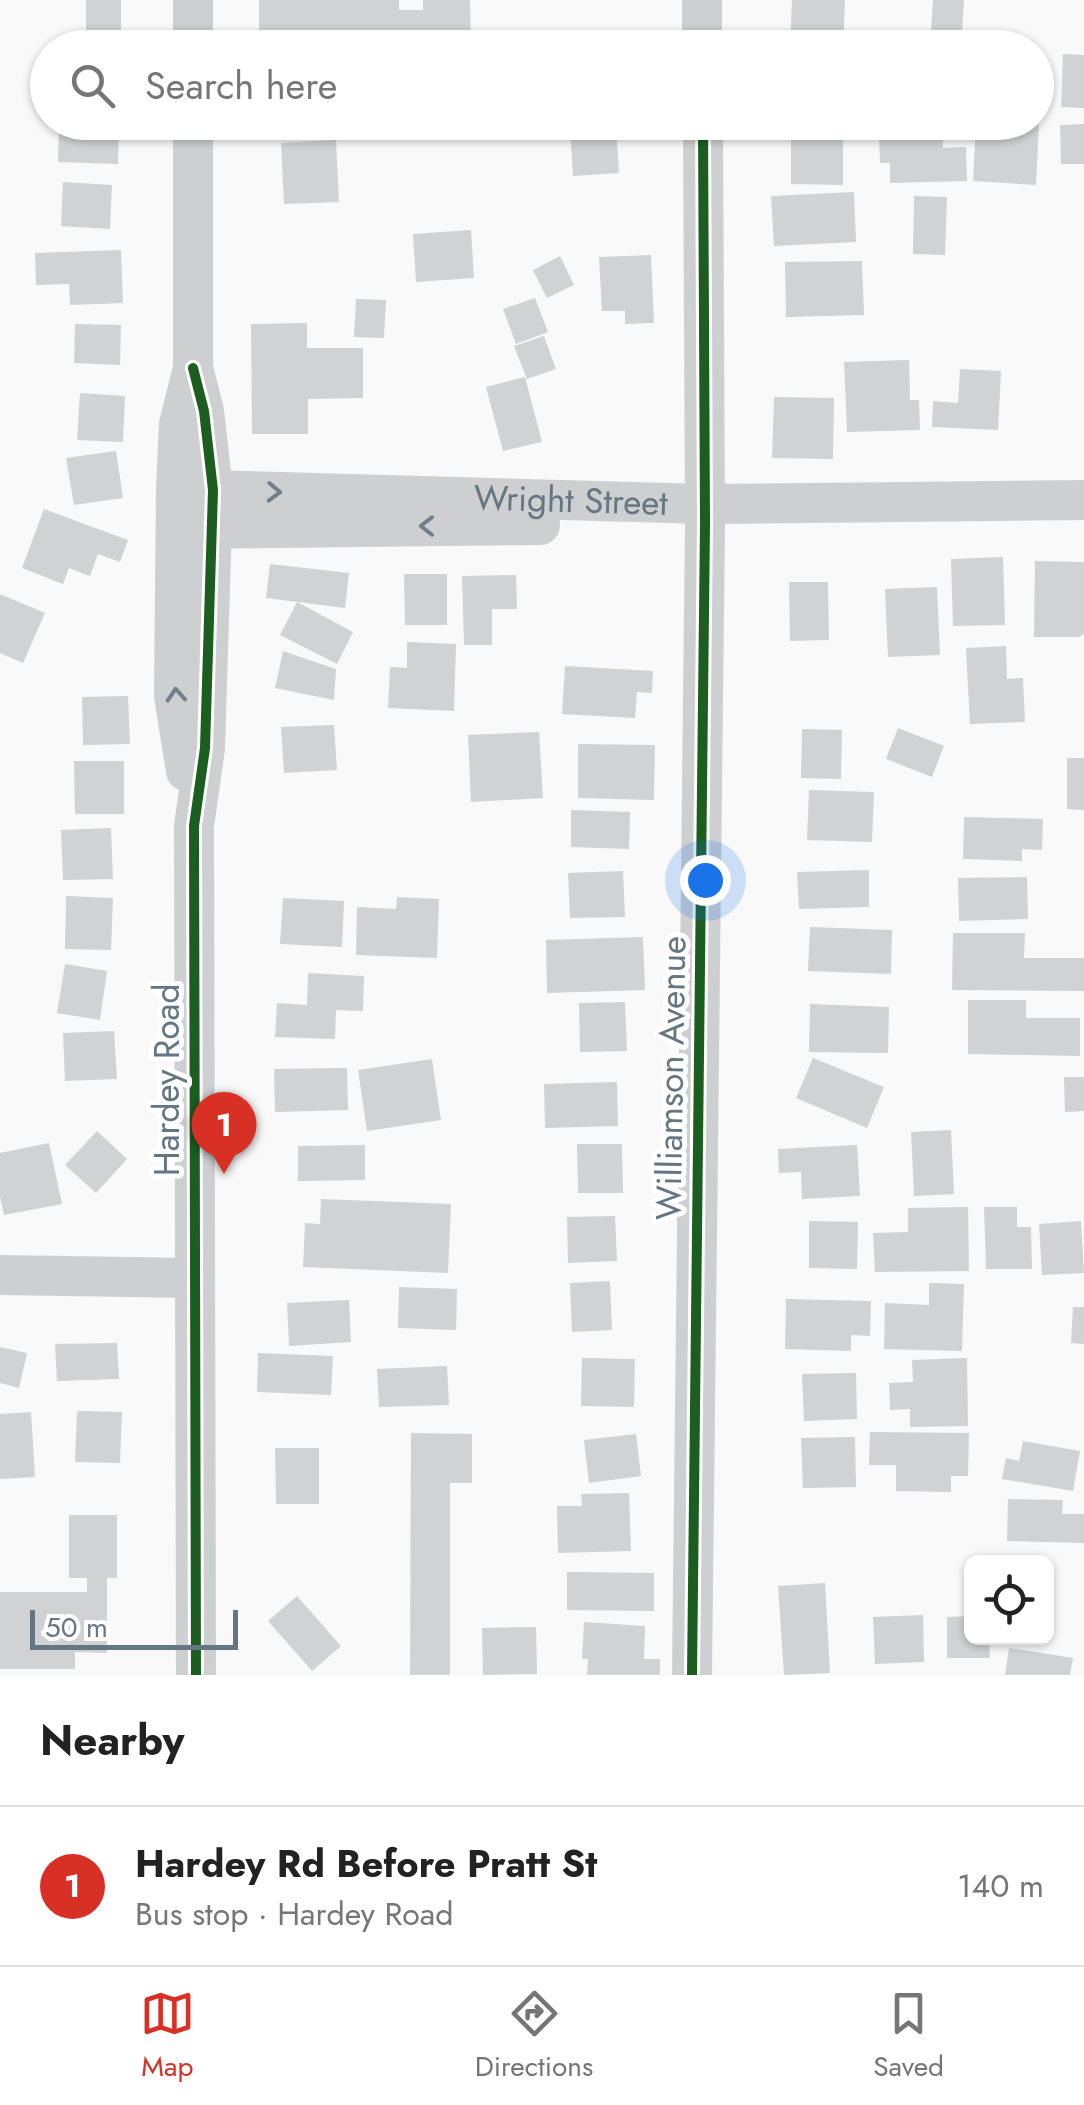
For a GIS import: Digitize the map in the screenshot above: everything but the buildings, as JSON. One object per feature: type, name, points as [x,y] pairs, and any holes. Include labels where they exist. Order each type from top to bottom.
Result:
[{"type":"street","points":[[193,0],[193,30]]},
{"type":"street","points":[[702,0],[702,30]]},
{"type":"street","name":"Hardey Road","points":[[193,140],[193,368],[179,424],[194,509],[174,696],[194,826],[196,1675]]},
{"type":"street","name":"Williamson Avenue","points":[[692,1675],[705,514],[702,140]]},
{"type":"street","name":"Wright Street","points":[[705,514],[1084,500]]},
{"type":"street","name":"Wright Street","points":[[194,509],[705,514],[1084,526]]},
{"type":"street","points":[[0,1275],[194,1278]]},
{"type":"cycle path","points":[[692,1675],[705,524],[703,140]]},
{"type":"cycle path","points":[[193,368],[204,411],[213,490],[205,748],[194,826],[196,1675]]},
{"type":"place","name":"Hardey Rd Before Pratt St","points":[[224,1174]]}]
